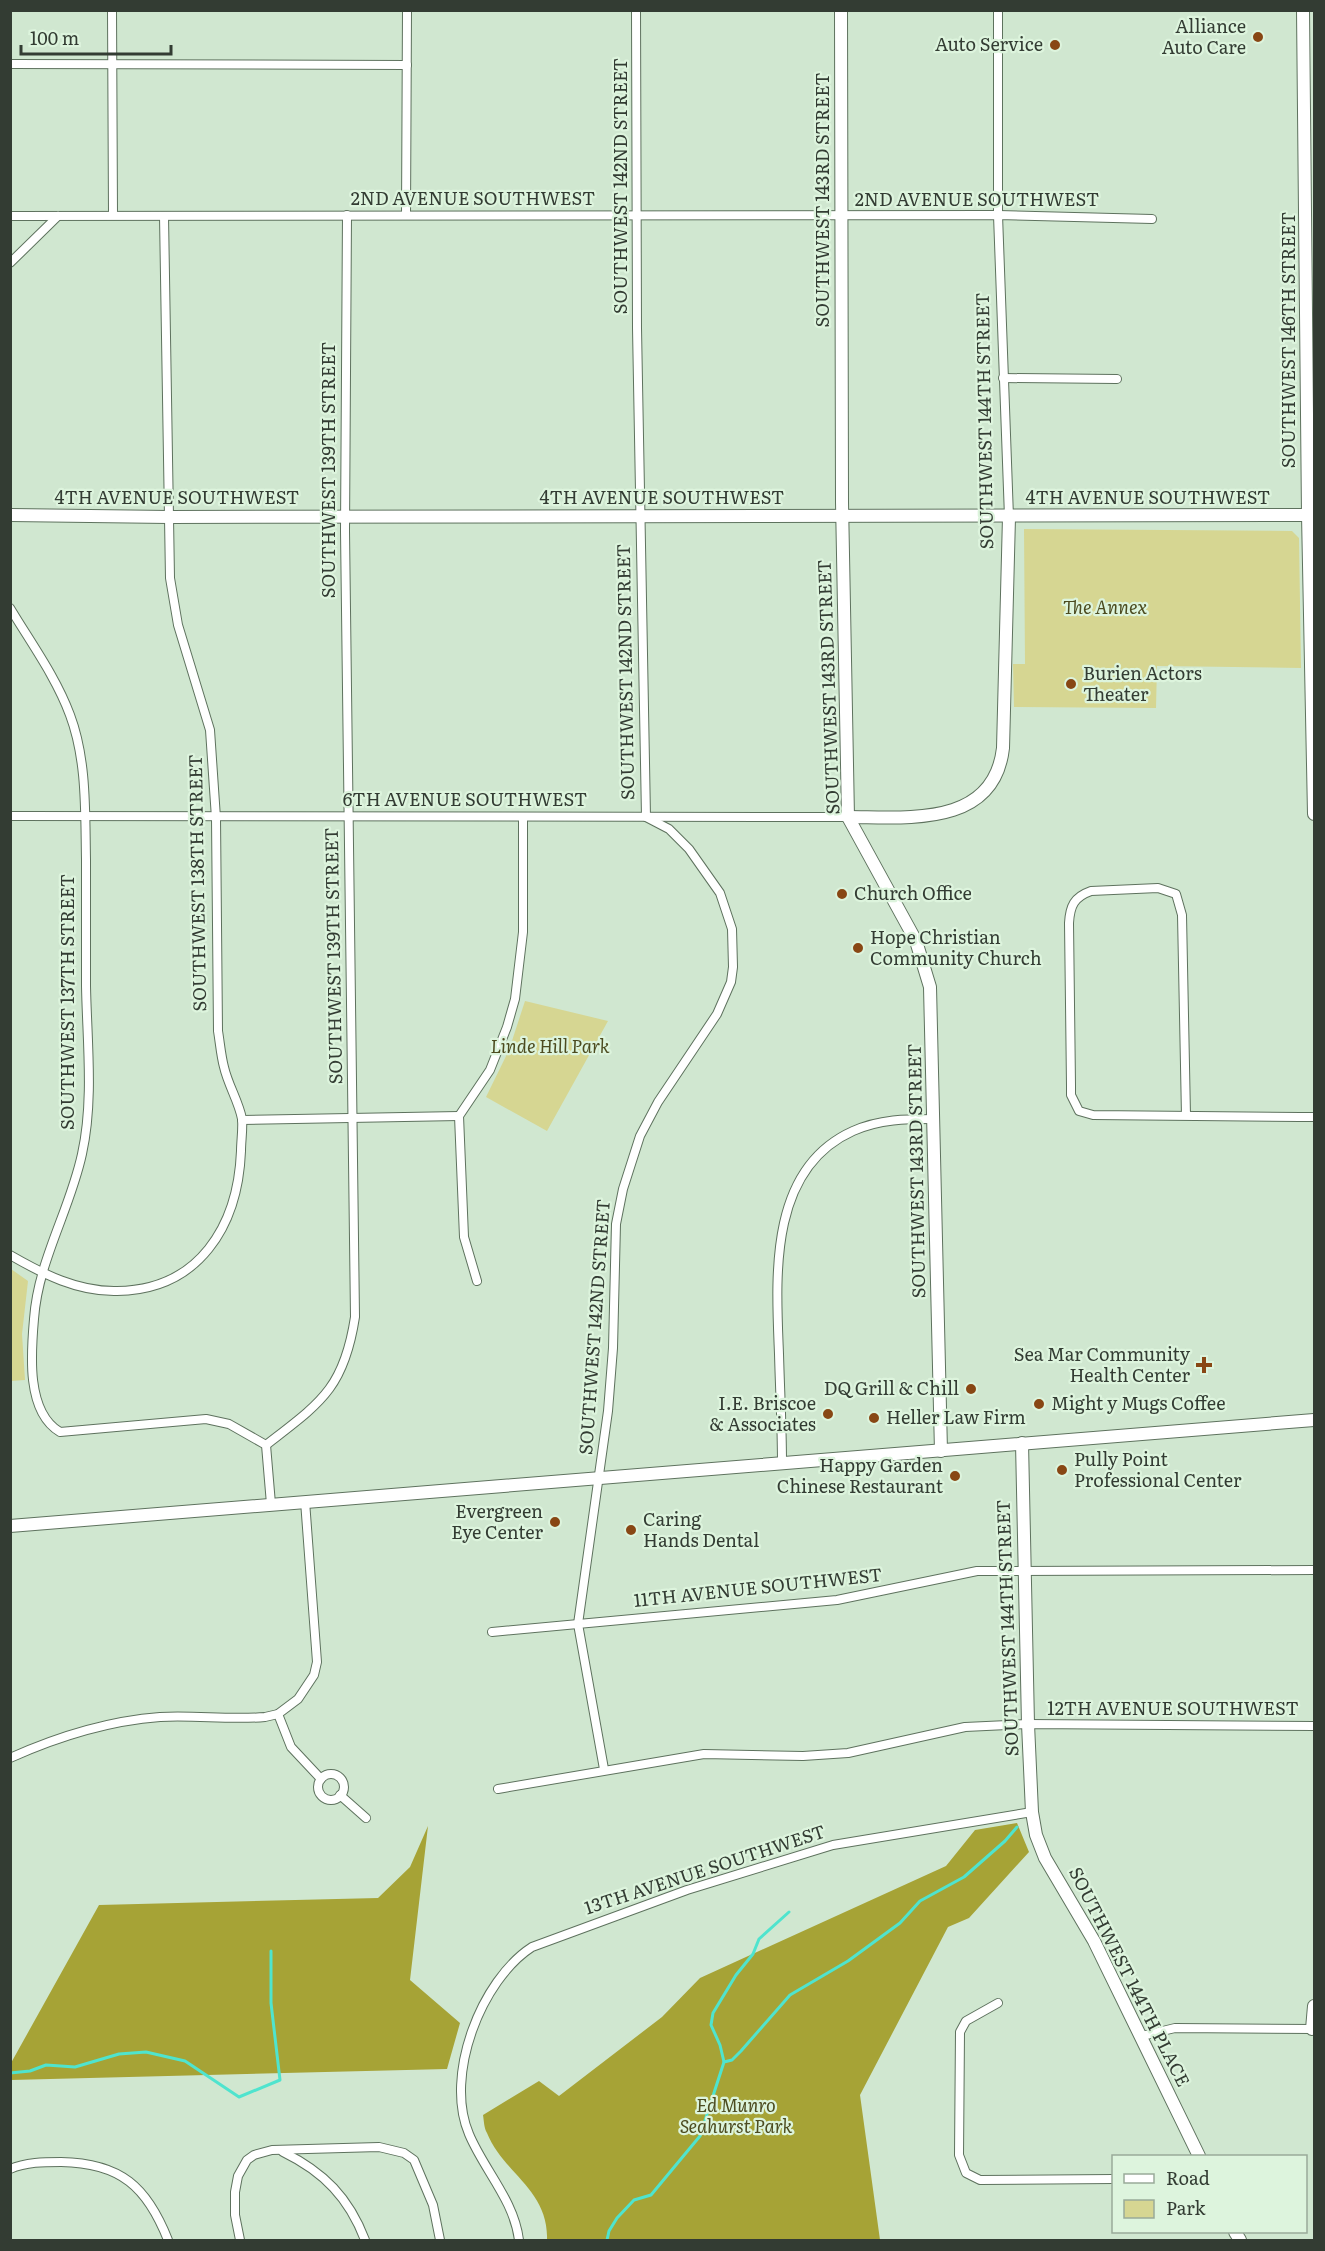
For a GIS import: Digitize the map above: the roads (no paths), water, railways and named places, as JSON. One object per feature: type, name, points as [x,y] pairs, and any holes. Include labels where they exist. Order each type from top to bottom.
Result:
[{"type":"street","points":[[112,10],[114,215]]},
{"type":"street","points":[[406,10],[406,215]]},
{"type":"street","name":"SOUTHWEST 142ND STREET","points":[[604,1769],[578,1624],[599,1479],[613,1348],[616,1224],[632,1156],[649,1119],[717,1014],[726,997],[733,967],[732,929],[720,893],[689,849],[669,829],[646,817],[645,635],[640,517],[636,10]]},
{"type":"street","name":"SOUTHWEST 143RD STREET","points":[[841,10],[842,516],[848,817],[915,941],[930,987],[941,1451]]},
{"type":"street","name":"SOUTHWEST 144TH STREET","points":[[921,817],[955,811],[975,798],[994,778],[1002,758],[1009,517],[998,215],[998,10]]},
{"type":"street","name":"SOUTHWEST 146TH STREET","points":[[1303,10],[1311,392],[1314,814]]},
{"type":"street","points":[[10,64],[406,65]]},
{"type":"street","name":"SOUTHWEST 139TH STREET","points":[[266,1445],[319,1404],[344,1366],[355,1317],[345,517],[347,215]]},
{"type":"street","name":"2ND AVENUE SOUTHWEST","points":[[10,216],[998,215],[1152,219]]},
{"type":"street","points":[[10,262],[58,216]]},
{"type":"street","name":"SOUTHWEST 138TH STREET","points":[[164,216],[172,598],[210,730],[216,818],[218,1031],[224,1066],[242,1120]]},
{"type":"street","points":[[1003,378],[1117,379]]},
{"type":"street","name":"4TH AVENUE SOUTHWEST","points":[[10,515],[169,517],[1311,515]]},
{"type":"street","name":"SOUTHWEST 137TH STREET","points":[[10,608],[54,680],[70,715],[82,763],[85,815],[87,1118],[74,1186],[42,1273],[33,1321],[35,1385],[45,1420],[60,1432],[206,1419],[229,1424],[266,1445]]},
{"type":"street","name":"6TH AVENUE SOUTHWEST","points":[[10,816],[921,817]]},
{"type":"street","points":[[477,1281],[467,1255],[464,1237],[459,1116],[490,1070],[507,1027],[514,999],[523,932],[523,818]]},
{"type":"street","points":[[1186,1116],[1182,915],[1176,894],[1158,888],[1091,891],[1075,900],[1069,923],[1071,1085],[1074,1103],[1082,1113],[1186,1116],[1314,1117]]},
{"type":"street","points":[[10,1255],[42,1273],[78,1286],[115,1291],[156,1285],[189,1268],[206,1254],[229,1218],[236,1196],[240,1171],[242,1120],[459,1116]]},
{"type":"street","points":[[782,1464],[776,1276],[779,1244],[793,1197],[823,1150],[854,1130],[897,1119],[934,1119]]},
{"type":"street","points":[[10,1526],[1314,1420]]},
{"type":"street","name":"SOUTHWEST 144TH STREET","points":[[1022,1443],[1032,1812]]},
{"type":"street","points":[[266,1445],[272,1504]]},
{"type":"street","points":[[10,1758],[77,1732],[114,1722],[162,1717],[247,1718],[278,1714],[298,1699],[307,1688],[318,1662],[305,1501]]},
{"type":"street","name":"11TH AVENUE SOUTHWEST","points":[[492,1632],[837,1600],[865,1596],[969,1572],[1314,1570]]},
{"type":"street","points":[[278,1714],[291,1747],[321,1779]]},
{"type":"street","name":"12TH AVENUE SOUTHWEST","points":[[498,1789],[604,1769],[704,1754],[830,1755],[965,1727],[1028,1724],[1314,1726]]},
{"type":"street","points":[[333,1775],[340,1779],[343,1787],[340,1795],[333,1800],[321,1796],[318,1787],[321,1779],[333,1775]]},
{"type":"street","points":[[340,1795],[366,1818]]},
{"type":"street","name":"SOUTHWEST 144TH PLACE","points":[[1032,1812],[1045,1858],[1094,1941],[1198,2155]]},
{"type":"street","name":"13TH AVENUE SOUTHWEST","points":[[519,2241],[518,2228],[509,2206],[468,2133],[462,2103],[464,2068],[477,2019],[492,1989],[515,1959],[532,1947],[687,1890],[833,1845],[1032,1812]]},
{"type":"street","points":[[998,2003],[966,2021],[960,2031],[959,2155],[962,2166],[969,2177],[980,2180],[1112,2179]]},
{"type":"street","points":[[1142,2036],[1175,2028],[1313,2029],[1314,2006]]},
{"type":"street","points":[[240,2241],[235,2215],[238,2176],[247,2160],[254,2154],[272,2150],[283,2152],[379,2147],[404,2153],[414,2160],[434,2205],[440,2241]]},
{"type":"street","points":[[283,2152],[312,2168],[336,2188],[349,2206],[365,2241]]},
{"type":"street","points":[[10,2169],[44,2162],[71,2162],[104,2168],[126,2177],[151,2204],[168,2241]]},
{"type":"waterway","points":[[607,2240],[609,2231],[617,2218],[634,2200],[651,2195],[700,2136],[724,2062],[732,2060],[741,2051],[790,1995],[848,1961],[900,1923],[920,1901],[964,1877],[1005,1841],[1017,1827]]},
{"type":"waterway","points":[[724,2062],[720,2045],[711,2025],[713,2013],[736,1975],[753,1954],[759,1939],[789,1912]]},
{"type":"waterway","points":[[10,2073],[30,2071],[46,2065],[75,2067],[119,2054],[146,2052],[185,2061],[239,2097],[280,2080],[271,2003],[271,1951]]},
{"type":"place","name":"Alliance Auto Care","points":[[1258,37]]},
{"type":"place","name":"Auto Service","points":[[1055,45]]},
{"type":"place","name":"Burien Actors Theater","points":[[1071,684]]},
{"type":"place","name":"Church Office","points":[[842,894]]},
{"type":"place","name":"Hope Christian Community Church","points":[[858,948]]},
{"type":"place","name":"Sea Mar Community Health Center","points":[[1204,1365]]},
{"type":"place","name":"DQ Grill & Chill","points":[[971,1389]]},
{"type":"place","name":"Might y Mugs Coffee","points":[[1039,1404]]},
{"type":"place","name":"I.E. Briscoe & Associates","points":[[828,1414]]},
{"type":"place","name":"Heller Law Firm","points":[[874,1418]]},
{"type":"place","name":"Pully Point Professional Center","points":[[1062,1470]]},
{"type":"place","name":"Happy Garden Chinese Restaurant","points":[[955,1476]]},
{"type":"place","name":"Evergreen Eye Center","points":[[555,1522]]},
{"type":"place","name":"Caring Hands Dental","points":[[631,1530]]},
{"type":"park label","name":"The Annex","points":[[1105,608]]},
{"type":"park label","name":"Linde Hill Park","points":[[550,1047]]},
{"type":"park label","name":"Ed Munro Seahurst Park","points":[[736,2116]]}]
